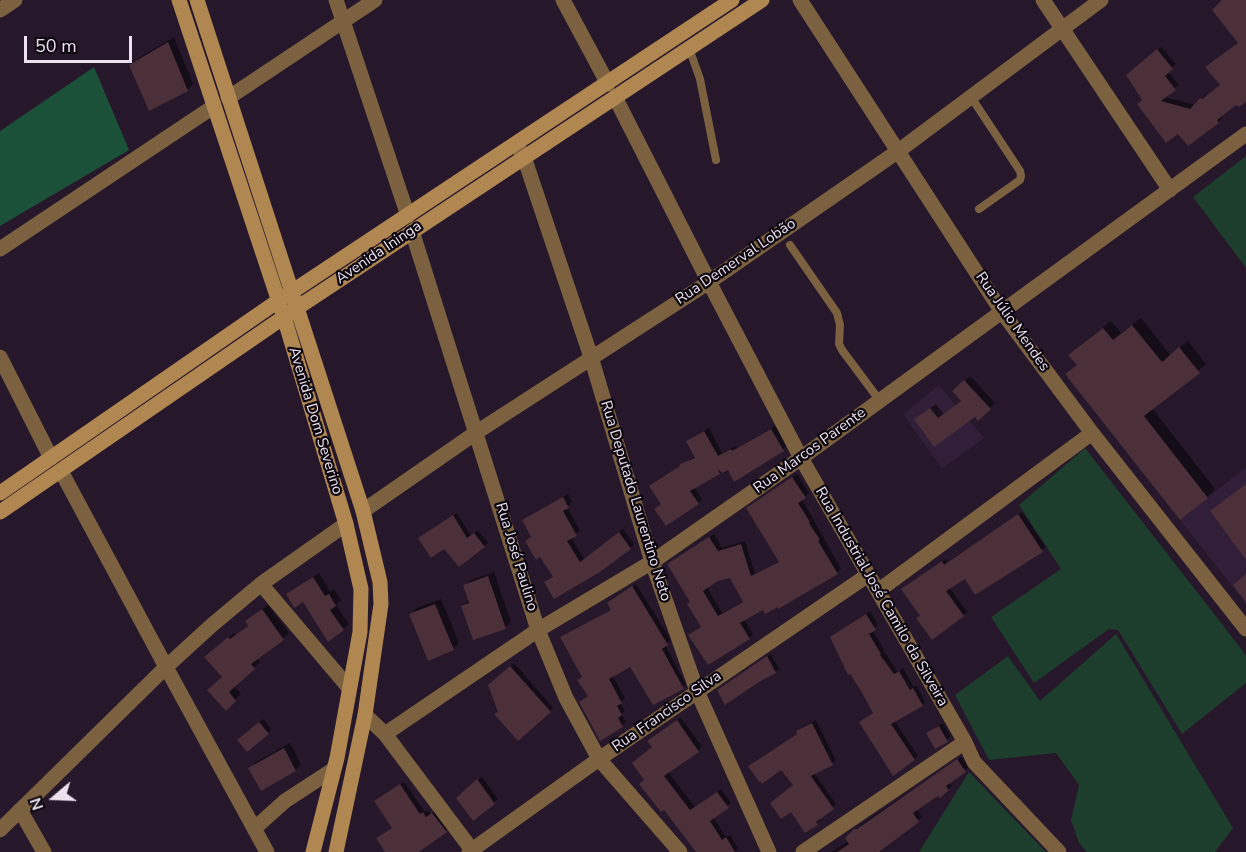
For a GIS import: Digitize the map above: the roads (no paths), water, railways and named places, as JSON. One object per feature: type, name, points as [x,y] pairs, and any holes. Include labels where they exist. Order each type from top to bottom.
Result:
[{"type":"main road","name":"Avenida Dom Severino","points":[[179,0],[284,317],[346,524],[361,589],[360,632],[350,688],[334,769],[313,852]]},
{"type":"main road","name":"Avenida Dom Severino","points":[[197,0],[363,511],[378,572],[381,604],[365,715],[336,852]]},
{"type":"main road","name":"Avenida Ininga","points":[[0,512],[56,464],[278,301],[408,216],[520,150],[611,90],[732,0]]},
{"type":"main road","name":"Avenida Ininga","points":[[611,90],[689,48],[762,0]]},
{"type":"main road","name":"Avenida Ininga","points":[[0,493],[56,464],[284,317],[412,231],[520,150]]},
{"type":"street","points":[[0,10],[15,0]]},
{"type":"street","points":[[336,0],[408,216]]},
{"type":"street","points":[[228,98],[375,0]]},
{"type":"street","name":"Rua Industrial José Camilo da Silveira","points":[[563,0],[801,458],[965,742],[974,762],[1059,852]]},
{"type":"street","name":"Rua Júlio Mendes","points":[[800,0],[1002,312],[1092,433],[1246,629]]},
{"type":"street","points":[[1043,0],[1170,190]]},
{"type":"street","name":"Rua Demerval Lobão","points":[[363,511],[477,432],[708,282],[897,152],[1101,0]]},
{"type":"street","points":[[0,249],[213,107]]},
{"type":"street","name":"Rua Marcos Parente","points":[[385,734],[538,630],[652,562],[801,458],[1246,134]]},
{"type":"street","name":"Rua Deputado Laurentino Neto","points":[[520,150],[591,357],[652,562],[697,692],[769,852]]},
{"type":"street","name":"Rua José Paulino","points":[[412,231],[538,630],[566,698],[599,759],[680,852]]},
{"type":"street","points":[[0,357],[267,852]]},
{"type":"street","points":[[878,591],[1092,433]]},
{"type":"street","points":[[0,830],[166,668],[261,584],[346,524]]},
{"type":"street","name":"Rua Francisco Silva","points":[[470,851],[599,759],[868,575]]},
{"type":"street","points":[[261,584],[350,688]]},
{"type":"street","points":[[365,715],[385,734],[470,851]]},
{"type":"street","points":[[803,852],[965,742]]},
{"type":"street","points":[[255,828],[285,801],[334,769]]},
{"type":"street","points":[[20,810],[44,852]]},
{"type":"lane","points":[[689,48],[700,79],[716,160]]},
{"type":"lane","points":[[972,97],[1021,176],[1020,180],[979,209]]},
{"type":"lane","points":[[790,245],[837,313],[840,326],[839,344],[842,350],[880,401]]}]
